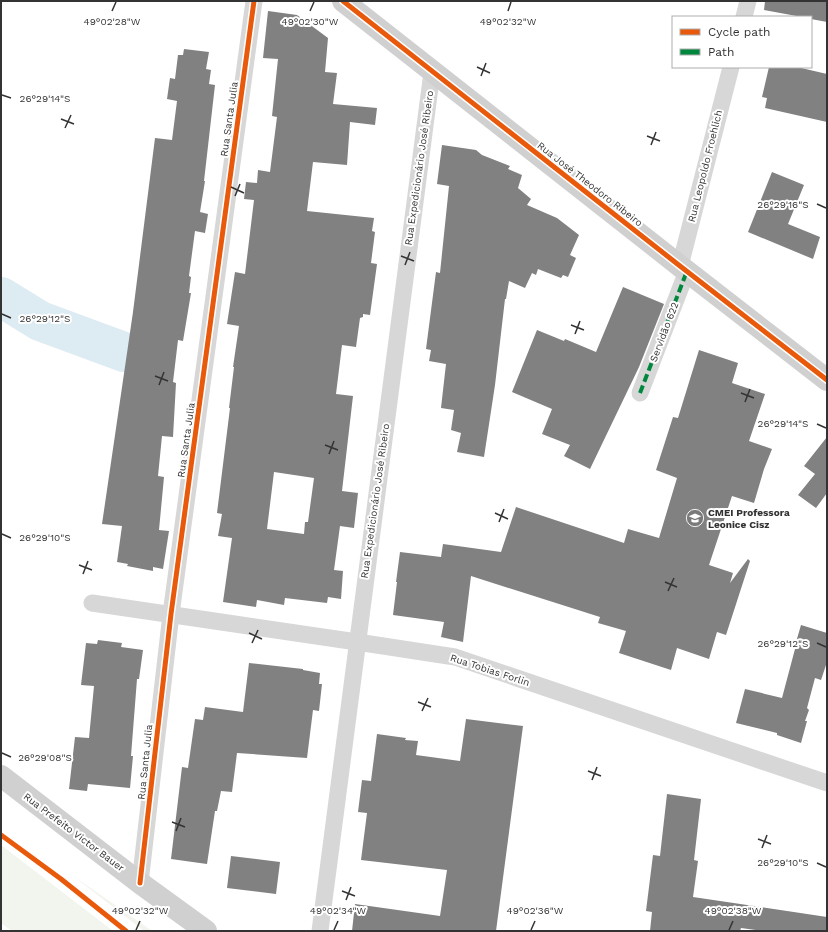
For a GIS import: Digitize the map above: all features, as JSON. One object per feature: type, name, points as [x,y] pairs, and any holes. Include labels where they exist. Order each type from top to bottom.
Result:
[{"type":"main road","name":"Rua José Theodoro Ribeiro","points":[[344,1],[432,72],[827,380]]},
{"type":"main road","name":"Rua Prefeito Victor Bauer","points":[[1,776],[140,883],[206,931]]},
{"type":"street","name":"Rua Santa Julia","points":[[140,883],[171,614],[254,1]]},
{"type":"street","points":[[744,16],[748,1]]},
{"type":"street","name":"Rua Leopoldo Froehlich","points":[[684,269],[731,68]]},
{"type":"street","name":"Rua Expedicionário José Ribeiro","points":[[320,931],[432,72]]},
{"type":"street","name":"Servidão 622","points":[[640,393],[684,269]]},
{"type":"street","name":"Rua Tobias Forlin","points":[[92,603],[455,658],[827,783]]},
{"type":"shaded area","points":[[1,845],[113,931],[12,931],[1,923]]},
{"type":"shaded area","points":[[72,875],[152,931],[144,931]]},
{"type":"building","points":[[765,1],[827,1],[827,22],[812,19],[812,16],[797,16],[764,10]]},
{"type":"building","points":[[268,11],[297,15],[328,38],[325,72],[337,73],[333,104],[377,108],[375,125],[350,122],[347,165],[313,162],[307,211],[374,218],[372,231],[375,232],[371,263],[377,264],[370,315],[363,314],[363,317],[360,318],[356,347],[342,345],[336,394],[353,396],[342,491],[358,493],[354,528],[340,526],[334,570],[343,571],[341,599],[328,597],[327,603],[285,598],[284,605],[257,600],[256,607],[223,602],[232,538],[218,536],[222,514],[217,513],[239,326],[227,324],[235,272],[245,274],[254,200],[244,199],[246,182],[257,183],[258,170],[270,172],[277,117],[272,116],[278,59],[263,58]],"holes":[[[274,472],[314,478],[308,522],[305,522],[304,534],[267,529]]]},
{"type":"building","points":[[184,49],[209,52],[206,69],[211,70],[209,84],[215,85],[205,181],[200,212],[208,214],[205,233],[195,231],[189,276],[191,277],[189,293],[191,293],[183,341],[178,340],[173,382],[176,383],[173,437],[162,436],[158,476],[164,477],[159,530],[169,531],[163,569],[153,567],[153,571],[127,566],[128,564],[117,562],[122,526],[102,524],[133,312],[155,138],[172,140],[177,101],[167,99],[170,78],[175,79],[178,55],[183,55]]},
{"type":"building","points":[[769,68],[801,68],[827,74],[827,122],[765,108],[767,98],[762,97]]},
{"type":"building","points":[[442,145],[476,150],[482,155],[510,166],[508,169],[522,175],[518,188],[531,199],[527,205],[557,218],[579,235],[570,255],[576,258],[568,277],[563,275],[561,278],[538,269],[536,275],[532,273],[525,288],[509,281],[505,299],[495,385],[484,457],[457,452],[461,433],[451,430],[454,410],[441,408],[446,364],[429,361],[431,350],[426,349],[436,272],[440,273],[449,186],[437,184]]},
{"type":"building","points":[[772,172],[804,185],[788,224],[820,237],[813,259],[748,232]]},
{"type":"building","points":[[623,287],[664,304],[639,367],[590,469],[564,456],[570,445],[542,434],[552,409],[512,392],[537,330],[564,341],[565,339],[596,352]]},
{"type":"building","name":"CMEI Professora Leonice Cisz","points":[[699,350],[738,363],[732,383],[765,394],[749,441],[772,449],[764,469],[754,503],[732,496],[709,565],[733,573],[730,583],[748,559],[750,561],[726,635],[717,632],[709,659],[677,648],[671,670],[619,653],[626,631],[598,623],[600,617],[471,576],[463,642],[441,637],[444,622],[393,615],[400,552],[441,557],[443,544],[501,552],[516,507],[624,543],[628,529],[659,538],[677,478],[656,470],[673,417],[678,418]]},
{"type":"building","points":[[827,437],[827,493],[816,508],[798,495],[815,474],[804,466]]},
{"type":"building","points":[[801,625],[827,633],[827,662],[821,680],[815,678],[807,708],[809,710],[805,721],[807,721],[801,743],[777,735],[777,733],[736,723],[745,689],[782,698]]},
{"type":"building","points":[[98,640],[122,643],[121,647],[143,650],[139,679],[137,679],[130,788],[88,784],[87,791],[69,789],[75,737],[89,738],[94,686],[81,685],[86,643],[97,644]]},
{"type":"building","points":[[249,663],[303,669],[320,673],[319,684],[322,684],[319,711],[313,710],[307,758],[237,753],[232,792],[221,791],[217,811],[215,811],[207,864],[171,859],[182,767],[188,768],[195,719],[203,720],[205,707],[243,712]]},
{"type":"building","points":[[466,719],[523,726],[496,931],[352,931],[355,904],[440,916],[447,870],[361,860],[367,813],[358,812],[362,780],[371,781],[377,734],[406,738],[405,740],[418,741],[416,755],[460,761]]},
{"type":"building","points":[[667,794],[701,799],[694,860],[698,861],[693,897],[827,917],[827,931],[763,931],[741,928],[740,931],[650,931],[652,912],[646,911],[653,855],[660,856]]},
{"type":"building","points":[[231,856],[280,862],[276,894],[227,888]]},
{"type":"waterway","points":[[1,297],[40,321],[124,352]]},
{"type":"marked path","points":[[640,393],[687,271]]},
{"type":"cycle path","points":[[140,883],[171,614],[254,1]]},
{"type":"cycle path","points":[[343,1],[827,380]]},
{"type":"cycle path","points":[[1,835],[61,879],[126,931]]},
{"type":"place","name":"CMEI Professora Leonice Cisz","points":[[695,518]]}]
